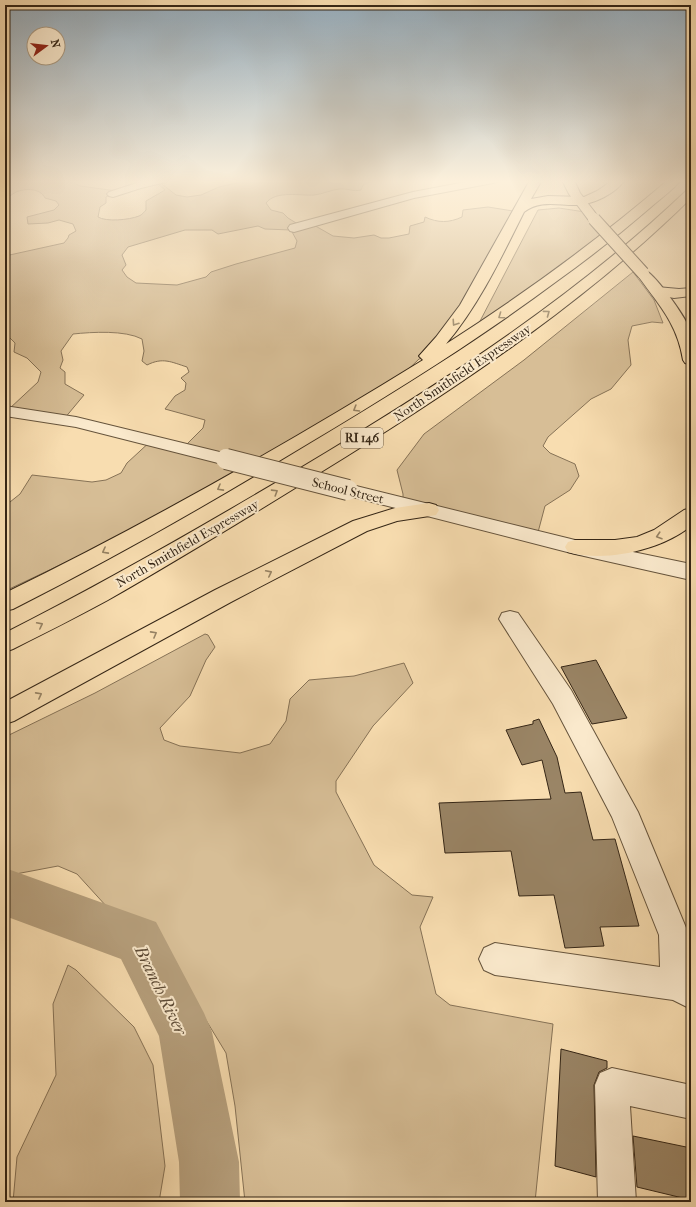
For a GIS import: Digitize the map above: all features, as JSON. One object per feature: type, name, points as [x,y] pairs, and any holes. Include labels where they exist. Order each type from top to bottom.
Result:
[{"type":"main road","points":[[373,399],[419,363],[454,325],[475,291],[505,236]]},
{"type":"main road","name":"North Smithfield Expressway","points":[[5,603],[237,479],[373,399],[470,337],[554,278],[608,236]]},
{"type":"main road","points":[[610,236],[643,273],[682,327],[691,353],[691,360]]},
{"type":"main road","name":"North Smithfield Expressway","points":[[5,643],[98,595],[226,522],[400,415],[470,369],[568,298],[643,236]]},
{"type":"main road","points":[[657,291],[672,294],[685,294],[691,292]]},
{"type":"main road","points":[[5,714],[224,596],[360,526],[395,515],[428,510]]},
{"type":"main road","points":[[575,547],[603,548],[628,546],[665,535],[680,525],[691,515]]},
{"type":"street","name":"School Street","points":[[5,411],[76,422],[575,547],[691,572]]},
{"type":"street","points":[[495,959],[684,989],[674,934],[624,812],[562,697],[510,619]]},
{"type":"street","points":[[617,1202],[612,1085],[691,1102]]},
{"type":"shaded area","points":[[69,236],[164,236],[128,247],[122,255],[126,265],[122,270],[127,277],[136,283],[177,285],[206,277],[211,272],[236,264],[295,248],[297,241],[294,236],[354,238],[377,236],[389,238],[397,236],[500,236],[461,309],[423,358],[419,359],[390,387],[96,548],[5,591],[5,506],[20,494],[32,475],[92,482],[106,480],[121,473],[127,463],[153,439],[187,444],[203,428],[205,420],[165,409],[175,396],[185,390],[186,383],[181,378],[189,372],[187,367],[167,361],[158,361],[147,365],[142,361],[144,351],[142,339],[127,334],[108,332],[73,334],[61,351],[63,360],[60,368],[65,372],[65,384],[84,395],[64,419],[9,409],[38,382],[41,372],[27,358],[14,352],[15,343],[10,338],[5,336],[5,256],[64,243]]},
{"type":"shaded area","points":[[524,236],[605,236],[479,323]]},
{"type":"shaded area","points":[[633,272],[654,300],[663,323],[652,322],[632,326],[628,340],[631,365],[611,389],[591,399],[548,437],[543,446],[550,453],[575,464],[579,476],[570,490],[545,506],[537,536],[403,502],[403,494],[397,470],[424,434],[524,360]]},
{"type":"shaded area","points":[[205,634],[208,635],[215,647],[206,660],[190,696],[160,728],[164,740],[180,746],[240,753],[270,744],[286,721],[290,699],[309,680],[354,676],[404,663],[413,683],[373,726],[336,781],[336,792],[374,865],[412,895],[433,897],[420,927],[436,994],[450,1005],[553,1024],[535,1202],[245,1202],[235,1106],[226,1053],[198,1007],[77,874],[58,866],[5,876],[5,737],[95,693]]},
{"type":"shaded area","points":[[68,965],[76,970],[134,1027],[153,1065],[165,1166],[159,1202],[13,1202],[17,1157],[56,1075],[53,1004]]},
{"type":"building","points":[[596,660],[627,718],[592,724],[561,667]]},
{"type":"building","points":[[539,719],[557,757],[565,793],[581,792],[593,840],[615,839],[639,926],[600,927],[604,946],[565,948],[554,895],[519,896],[511,851],[445,853],[439,803],[551,799],[542,760],[522,765],[506,730],[533,724],[533,721]]},
{"type":"building","points":[[561,1049],[607,1061],[607,1068],[599,1072],[594,1085],[596,1177],[555,1166]]},
{"type":"building","points":[[633,1136],[691,1148],[691,1200],[637,1187]]},
{"type":"waterway","name":"Branch River","points":[[5,892],[138,940],[185,1032],[209,1162],[210,1202]]}]
